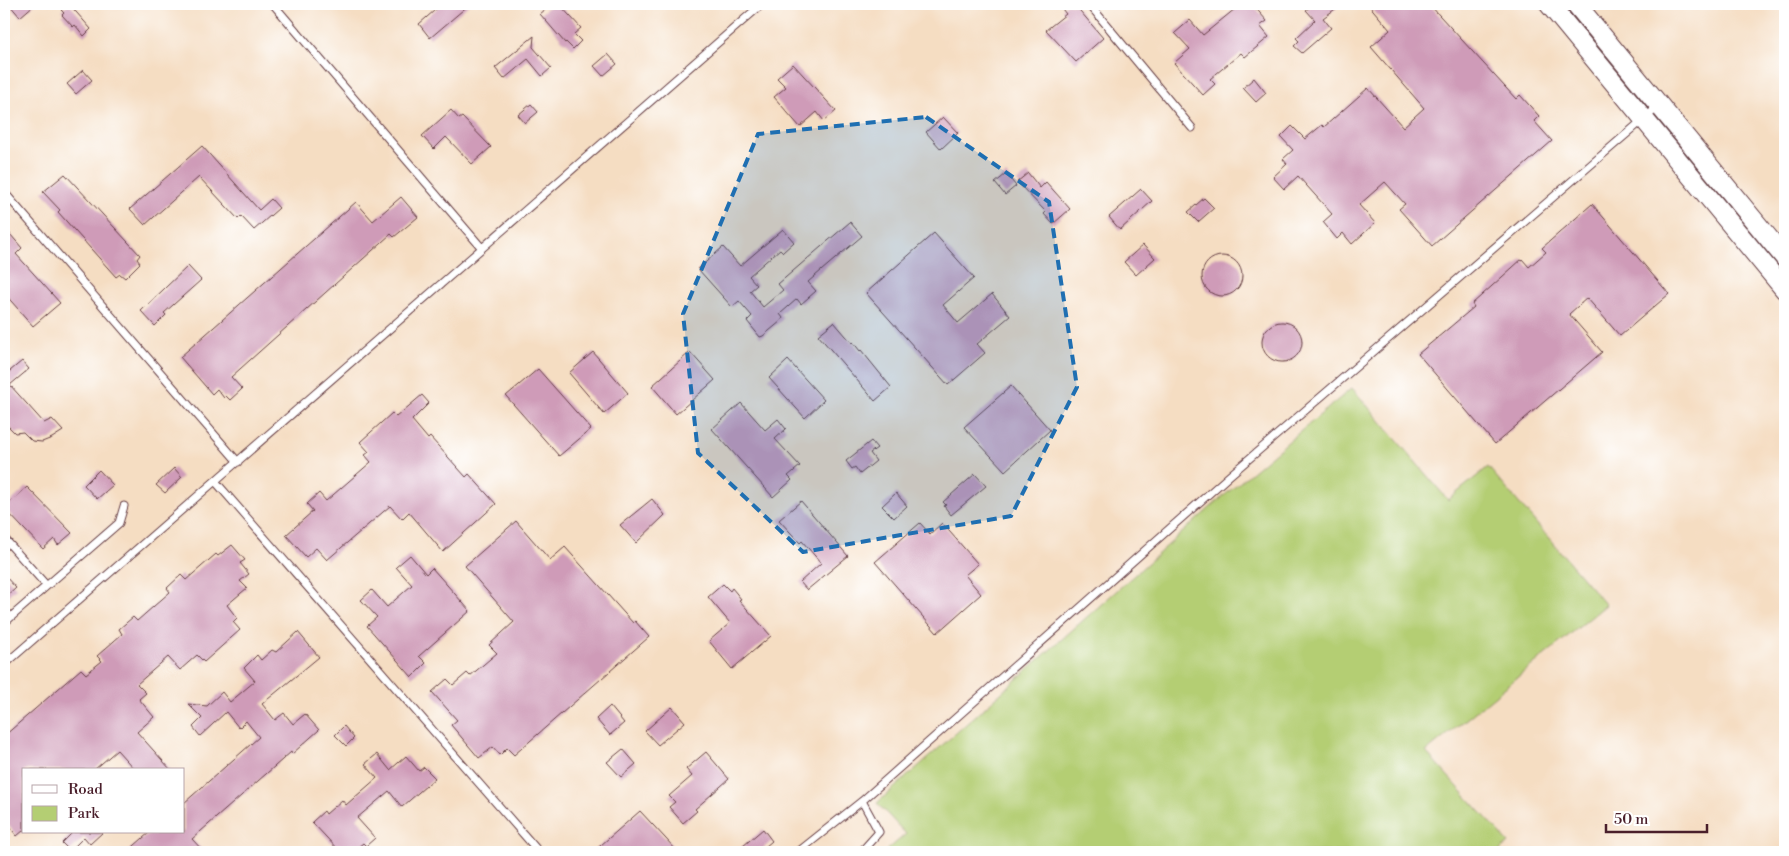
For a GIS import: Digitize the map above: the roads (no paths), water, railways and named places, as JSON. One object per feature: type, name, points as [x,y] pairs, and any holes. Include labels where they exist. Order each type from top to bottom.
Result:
[{"type":"street","points":[[1549,4],[1785,290]]},
{"type":"street","points":[[1576,4],[1785,258]]},
{"type":"lane","points":[[273,4],[481,247]]},
{"type":"lane","points":[[4,665],[238,462],[481,247],[762,4]]},
{"type":"lane","points":[[1089,4],[1192,128]]},
{"type":"lane","points":[[798,852],[862,801],[1228,476],[1659,106]]},
{"type":"lane","points":[[4,192],[238,462]]},
{"type":"lane","points":[[215,481],[539,852]]},
{"type":"lane","points":[[4,624],[46,585],[119,523],[124,506]]},
{"type":"lane","points":[[4,538],[46,585]]},
{"type":"lane","points":[[861,852],[879,832],[862,801]]}]
